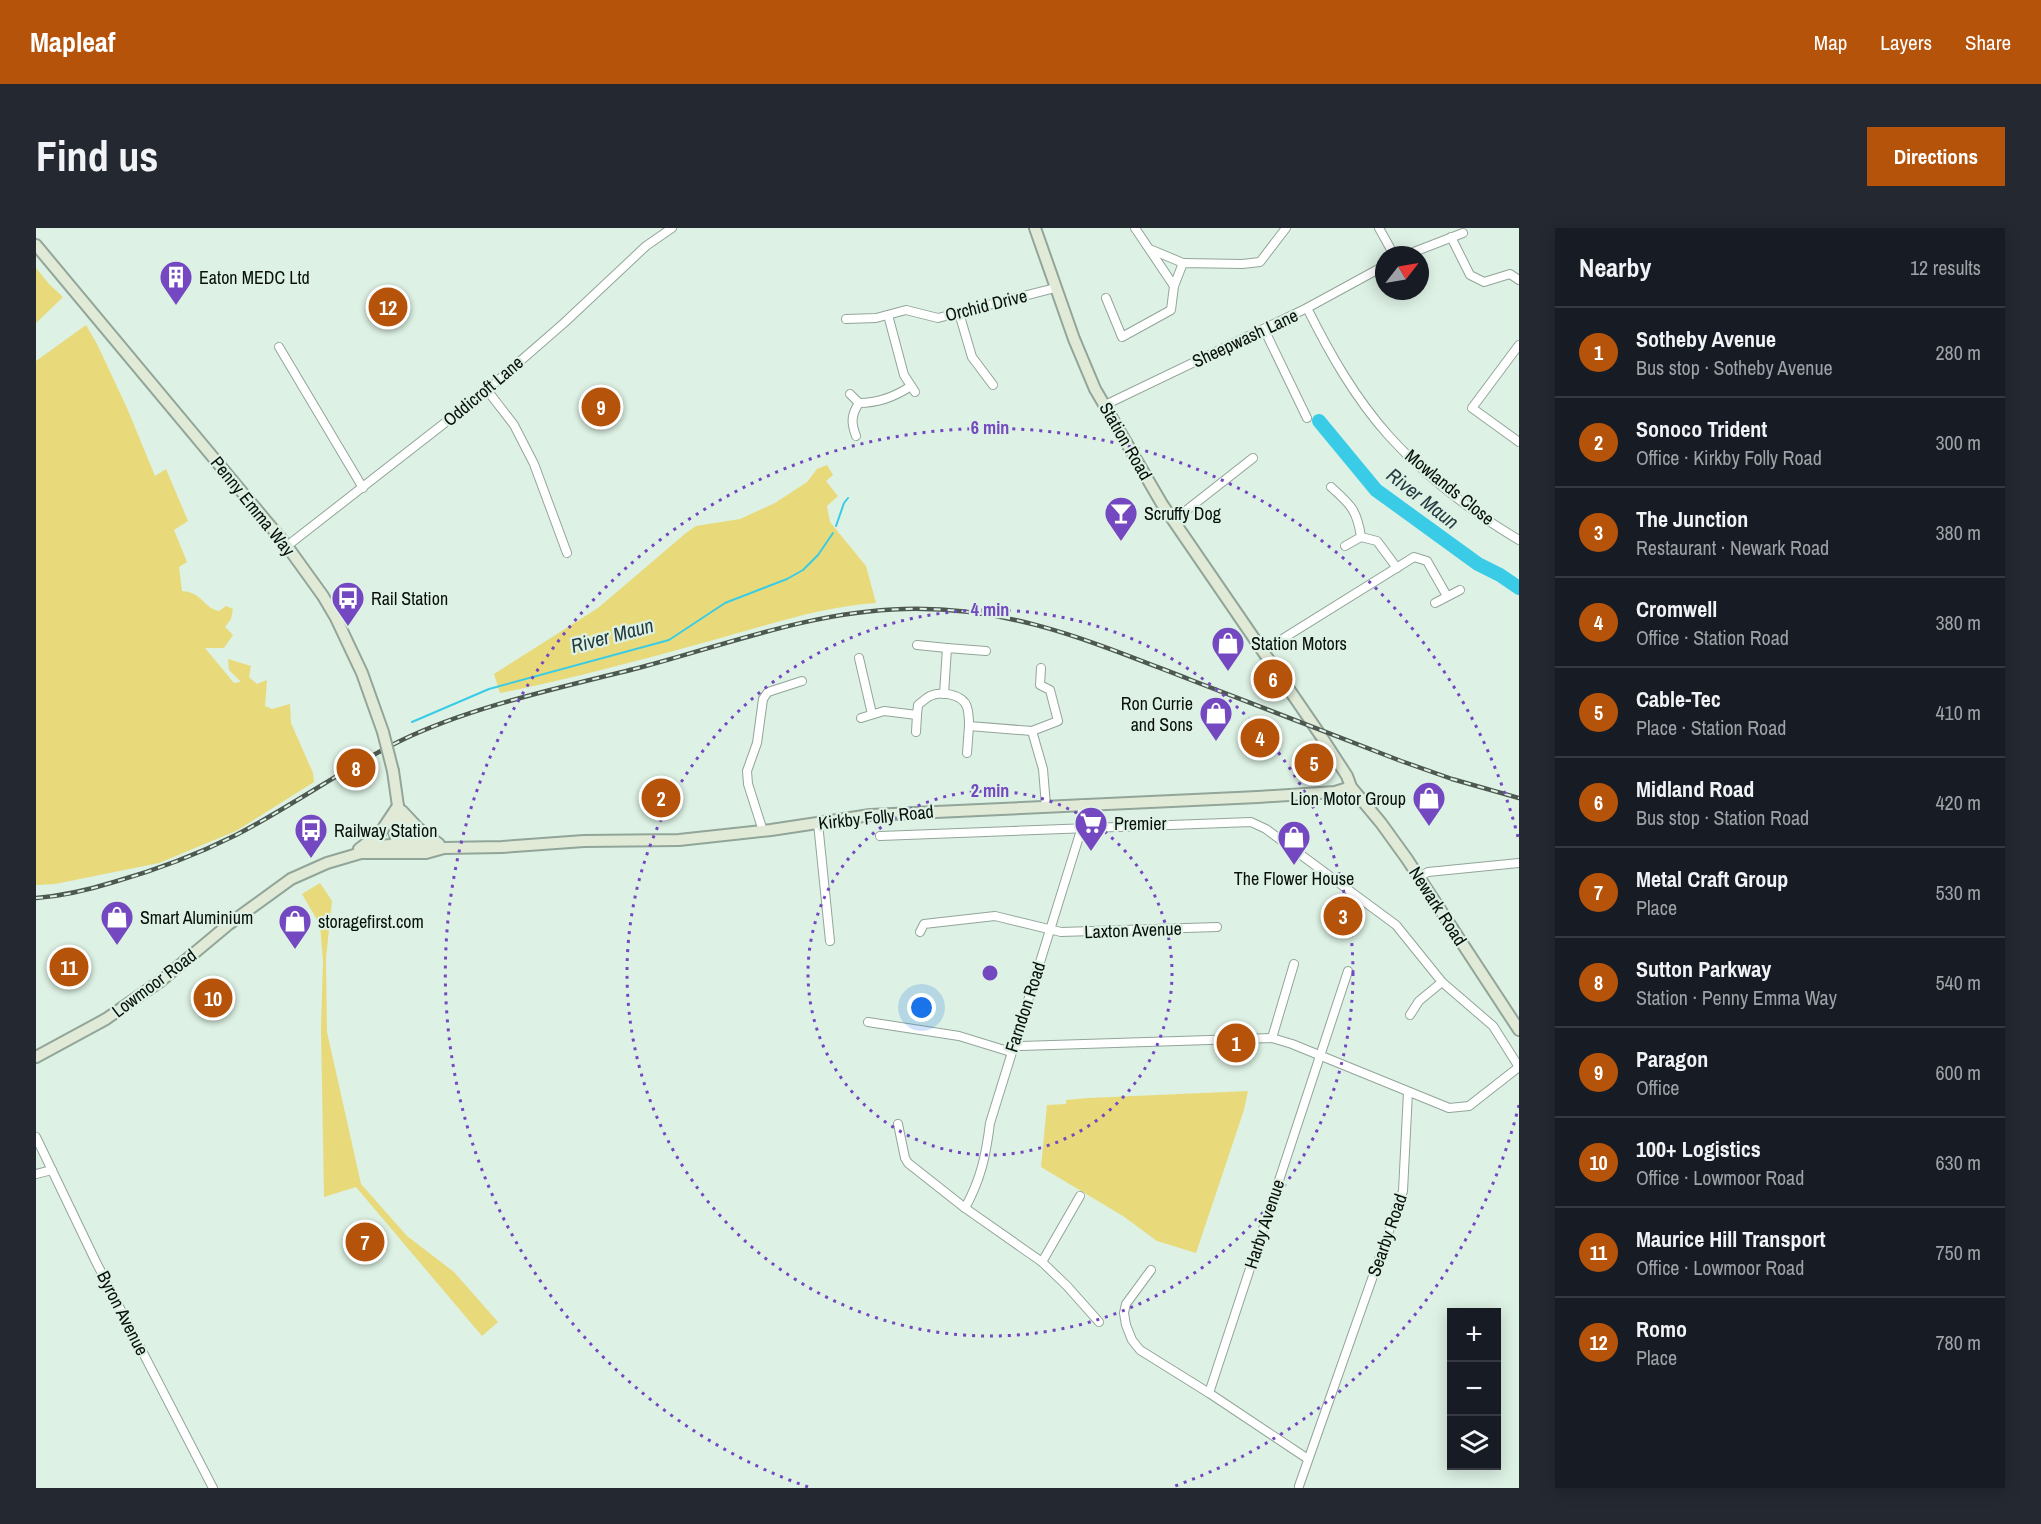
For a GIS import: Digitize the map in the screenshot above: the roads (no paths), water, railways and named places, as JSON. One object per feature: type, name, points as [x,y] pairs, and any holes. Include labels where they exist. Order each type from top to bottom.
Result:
[{"type":"main road","name":"Station Road","points":[[1037,229],[1055,288],[1095,389],[1174,520],[1341,766],[1351,787]]},
{"type":"main road","name":"Penny Emma Way","points":[[36,245],[288,546],[323,596],[362,673],[383,732],[393,771],[398,806],[404,824],[400,847]]},
{"type":"main road","name":"Kirkby Folly Road","points":[[444,848],[502,847],[585,841],[679,840],[763,831],[870,815],[1335,792],[1351,787]]},
{"type":"main road","name":"Newark Road","points":[[1351,787],[1381,823],[1419,877],[1519,1030]]},
{"type":"main road","points":[[349,856],[380,833],[398,806],[418,828],[444,848]]},
{"type":"main road","name":"Lowmoor Road","points":[[36,1057],[116,1012],[166,976],[259,900],[291,879],[327,862],[361,854],[376,846],[400,847],[423,843],[444,848]]},
{"type":"street","name":"Oddicroft Lane","points":[[288,546],[487,390],[564,323],[646,246],[672,228]]},
{"type":"street","points":[[1135,228],[1174,286]]},
{"type":"street","points":[[1151,249],[1183,263],[1260,262],[1286,228]]},
{"type":"street","points":[[1379,228],[1389,246]]},
{"type":"street","points":[[1428,246],[1463,233]]},
{"type":"street","points":[[1451,237],[1470,275],[1484,282],[1510,274],[1519,280]]},
{"type":"street","points":[[1106,298],[1122,337],[1171,310],[1174,286],[1183,263]]},
{"type":"street","name":"Sheepwash Lane","points":[[1105,405],[1307,308],[1375,271]]},
{"type":"street","name":"Orchid Drive","points":[[846,319],[876,318],[906,310],[938,318],[1055,288]]},
{"type":"street","name":"Mowlands Close","points":[[1307,308],[1322,339],[1352,388],[1390,436],[1442,486],[1519,540]]},
{"type":"street","points":[[959,313],[972,357],[993,385]]},
{"type":"street","points":[[850,394],[859,403],[869,403],[913,389],[904,375],[888,315]]},
{"type":"street","points":[[1264,329],[1308,418]]},
{"type":"street","points":[[1519,345],[1472,408],[1519,442]]},
{"type":"street","points":[[279,347],[363,488]]},
{"type":"street","points":[[487,390],[514,425],[534,464],[567,553]]},
{"type":"street","points":[[856,436],[852,424],[853,411],[859,403]]},
{"type":"street","points":[[1174,520],[1253,458]]},
{"type":"street","points":[[1331,488],[1348,502],[1358,517],[1361,537]]},
{"type":"street","points":[[1346,546],[1361,537],[1377,541],[1396,568]]},
{"type":"street","points":[[1263,651],[1414,557],[1427,561],[1447,596]]},
{"type":"street","points":[[1435,603],[1460,590]]},
{"type":"street","points":[[917,645],[986,651]]},
{"type":"street","points":[[944,694],[947,648]]},
{"type":"street","points":[[859,658],[872,714]]},
{"type":"street","points":[[969,726],[1032,731],[1058,721],[1050,690],[1040,685],[1041,668]]},
{"type":"street","points":[[763,831],[748,784],[747,771],[758,743],[763,699],[768,692],[802,681]]},
{"type":"street","points":[[916,732],[918,705],[930,696],[944,694],[956,696],[964,702],[967,708],[968,753]]},
{"type":"street","points":[[861,718],[884,711],[917,716]]},
{"type":"street","points":[[1032,731],[1043,769],[1046,806]]},
{"type":"street","name":"Farndon Road","points":[[965,1208],[981,1174],[990,1123],[1082,828],[1082,804]]},
{"type":"street","name":"Kirkby Folly Road","points":[[880,836],[1251,822],[1266,829],[1396,925],[1442,982]]},
{"type":"street","points":[[818,823],[830,941]]},
{"type":"street","points":[[1419,877],[1428,872],[1519,863]]},
{"type":"street","name":"Laxton Avenue","points":[[920,932],[924,924],[995,916],[1061,932],[1217,927]]},
{"type":"street","points":[[1272,1038],[1294,964]]},
{"type":"street","name":"Harby Avenue","points":[[1209,1393],[1348,971]]},
{"type":"street","points":[[868,1022],[959,1036],[1012,1049],[1021,1046],[1272,1038],[1320,1055],[1449,1108],[1469,1106],[1519,1067],[1493,1026],[1442,982],[1419,1001],[1410,1015]]},
{"type":"street","name":"Searby Road","points":[[1299,1486],[1403,1191],[1408,1092]]},
{"type":"street","points":[[898,1124],[908,1163],[965,1208],[1042,1262],[1099,1322]]},
{"type":"street","name":"Byron Avenue","points":[[36,1137],[96,1262],[213,1488]]},
{"type":"street","points":[[36,1174],[52,1170]]},
{"type":"street","points":[[1042,1262],[1080,1196]]},
{"type":"street","points":[[1151,1270],[1126,1304],[1124,1313],[1132,1340],[1140,1350],[1308,1459]]},
{"type":"waterway","name":"River Maun","points":[[1319,421],[1376,490],[1478,564],[1519,588]]},
{"type":"waterway","name":"River Maun","points":[[836,526],[848,498]]},
{"type":"waterway","name":"River Maun","points":[[412,722],[489,689],[669,640],[725,603],[787,579],[803,570],[818,555],[833,533]]},
{"type":"railway","points":[[36,898],[104,885],[161,867],[206,849],[257,824],[379,752],[457,717],[519,698],[642,667],[772,630],[871,611],[904,609],[980,613],[1051,629],[1120,652],[1401,761],[1452,779],[1519,798]]},
{"type":"place","name":"Eaton MEDC Ltd","points":[[176,306]]},
{"type":"place","name":"Romo","points":[[388,307]]},
{"type":"place","name":"Paragon","points":[[601,407]]},
{"type":"place","name":"Scruffy Dog","points":[[1121,542]]},
{"type":"place","name":"Rail Station","points":[[348,627]]},
{"type":"place","name":"Station Motors","points":[[1228,672]]},
{"type":"place","name":"Midland Road","points":[[1273,679]]},
{"type":"place","name":"Cromwell","points":[[1260,738]]},
{"type":"place","name":"Ron Currie and Sons","points":[[1216,742]]},
{"type":"place","name":"Cable-Tec","points":[[1314,763]]},
{"type":"place","name":"Sutton Parkway","points":[[356,768]]},
{"type":"place","name":"Sonoco Trident","points":[[661,798]]},
{"type":"place","name":"Lion Motor Group","points":[[1429,827]]},
{"type":"place","name":"Premier","points":[[1091,852]]},
{"type":"place","name":"Railway Station","points":[[311,859]]},
{"type":"place","name":"The Flower House","points":[[1294,866]]},
{"type":"place","name":"The Junction","points":[[1343,916]]},
{"type":"place","name":"Smart Aluminium","points":[[117,946]]},
{"type":"place","name":"storagefirst.com","points":[[295,950]]},
{"type":"place","name":"Maurice Hill Transport","points":[[69,967]]},
{"type":"place","name":"100+ Logistics","points":[[213,998]]},
{"type":"place","name":"Sotheby Avenue","points":[[1236,1043]]},
{"type":"place","name":"Metal Craft Group","points":[[365,1242]]}]
